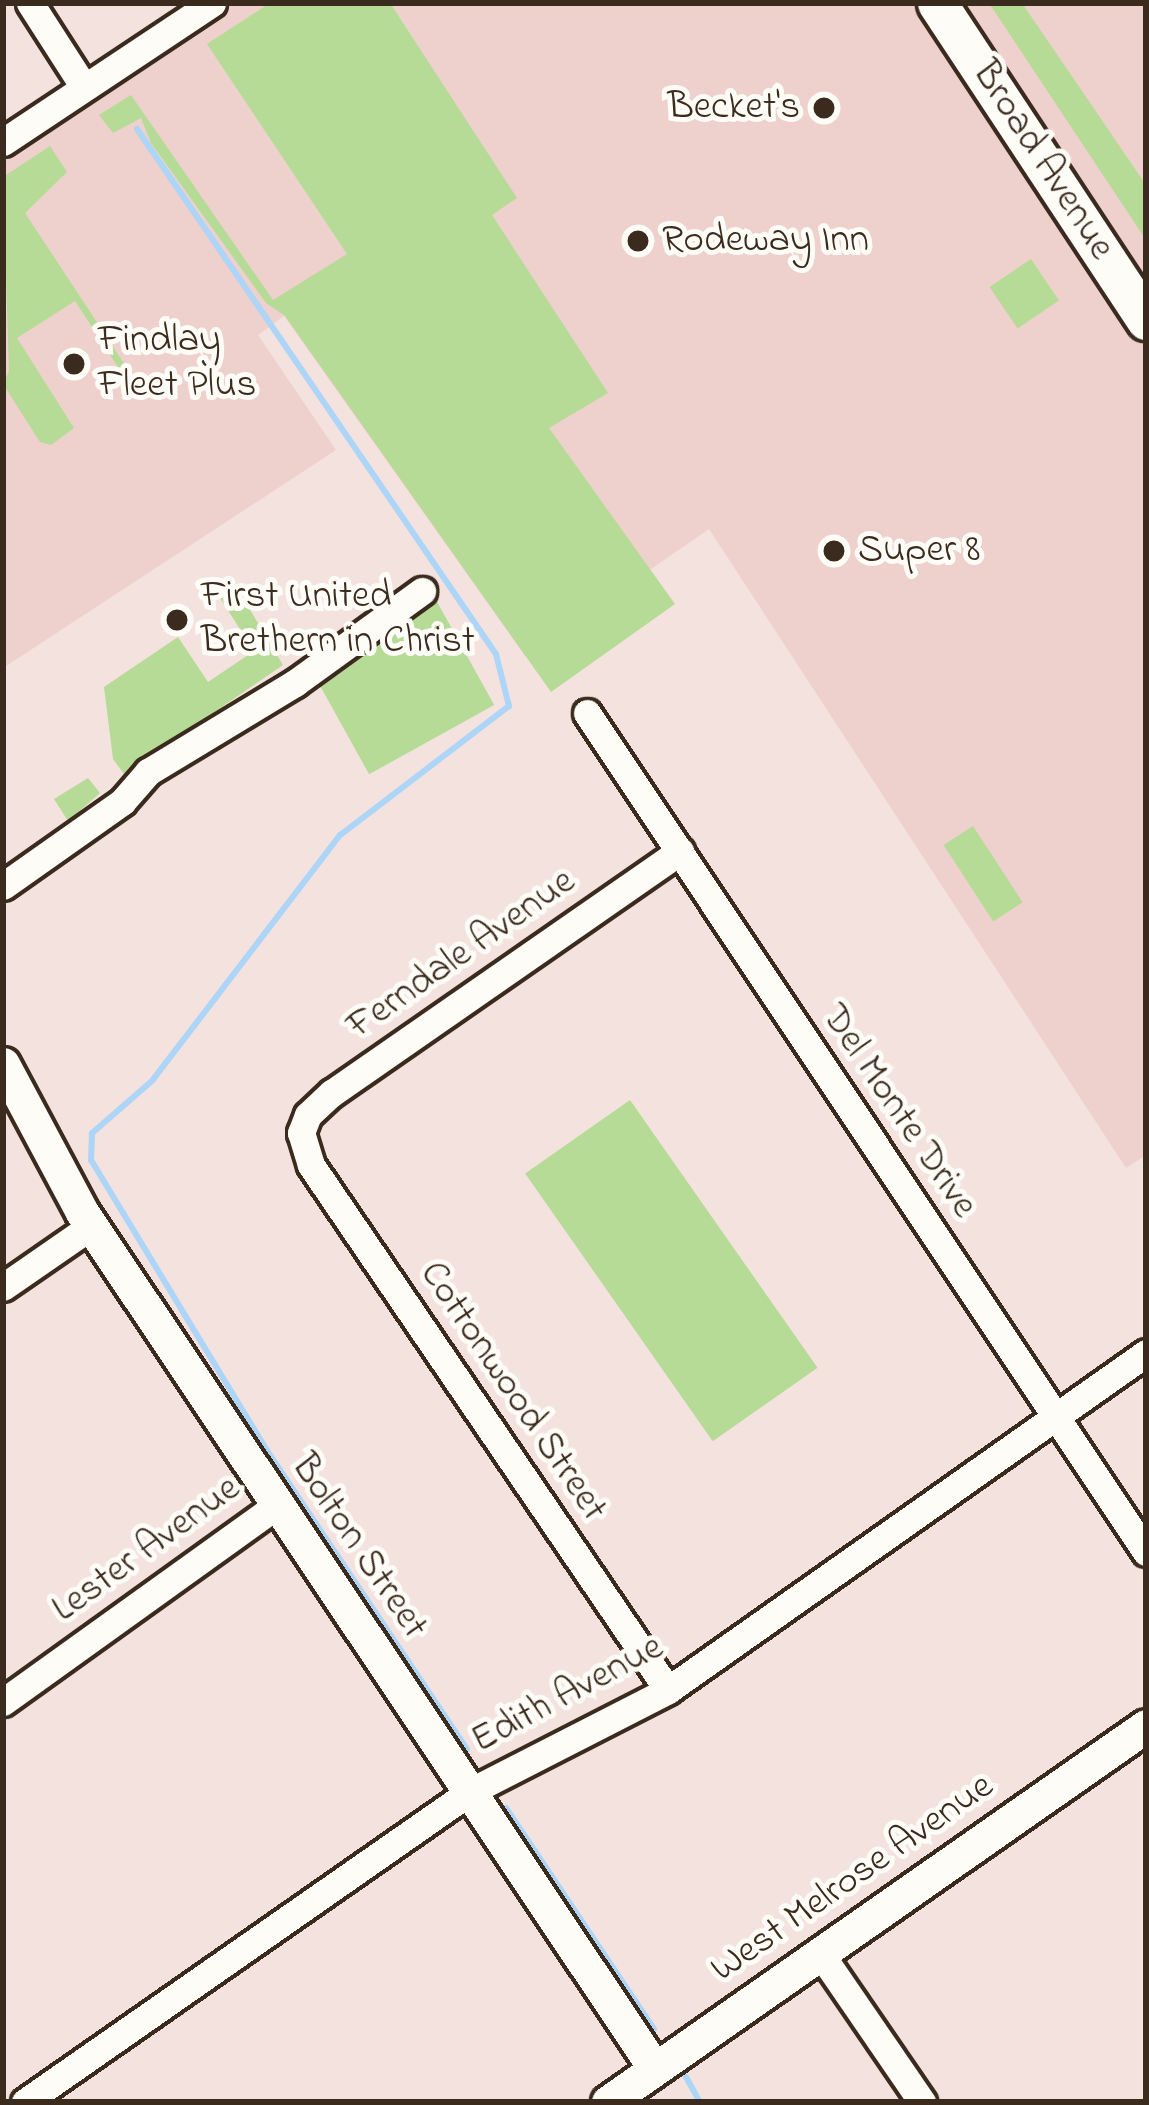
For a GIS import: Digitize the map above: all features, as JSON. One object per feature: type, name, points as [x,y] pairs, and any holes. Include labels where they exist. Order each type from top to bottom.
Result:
[{"type":"main road","name":"Broad Avenue","points":[[937,3],[1146,320]]},
{"type":"street","points":[[30,3],[85,87]]},
{"type":"street","points":[[3,142],[212,3]]},
{"type":"street","points":[[3,886],[122,802],[148,772],[295,683],[422,591]]},
{"type":"street","name":"Del Monte Drive","points":[[587,713],[1146,1552]]},
{"type":"street","name":"Ferndale Avenue","points":[[302,1133],[308,1115],[332,1094],[680,851]]},
{"type":"street","name":"Bolton Street","points":[[3,1064],[92,1226],[656,2069]]},
{"type":"street","name":"Cottonwood Street","points":[[302,1133],[311,1165],[668,1690]]},
{"type":"street","points":[[3,1287],[92,1226]]},
{"type":"street","name":"Edith Avenue","points":[[25,2102],[471,1791],[668,1690],[1146,1353]]},
{"type":"street","name":"Lester Avenue","points":[[3,1702],[279,1504]]},
{"type":"street","name":"West Melrose Avenue","points":[[608,2102],[1146,1726]]},
{"type":"street","points":[[820,1953],[922,2102]]},
{"type":"shaded area","points":[[212,3],[1146,3],[1146,1155],[1126,1168],[709,529],[525,656],[284,316],[258,335],[336,450],[3,668],[3,142]]},
{"type":"green space","points":[[270,3],[390,3],[517,198],[492,215],[608,393],[549,428],[675,604],[551,692],[285,316],[266,303],[151,143],[141,118],[113,133],[99,115],[131,95],[273,300],[347,254],[207,44]]},
{"type":"green space","points":[[989,3],[1022,3],[1146,185],[1146,240]]},
{"type":"green space","points":[[50,146],[67,172],[25,213],[139,386],[133,390],[75,301],[17,338],[74,428],[51,445],[40,442],[3,384],[9,371],[3,177]]},
{"type":"green space","points":[[1031,259],[1059,300],[1018,328],[990,287]]},
{"type":"green space","points":[[240,593],[283,665],[124,774],[113,759],[104,687],[178,637],[208,682],[254,651],[220,598]]},
{"type":"green space","points":[[436,600],[494,705],[369,774],[311,669]]},
{"type":"green space","points":[[88,778],[100,793],[68,821],[54,799]]},
{"type":"green space","points":[[973,826],[1023,902],[993,921],[944,845]]},
{"type":"green space","points":[[630,1100],[818,1368],[713,1441],[525,1173]]},
{"type":"waterway","points":[[137,129],[496,654],[509,706],[340,835],[153,1080],[92,1133],[91,1160],[270,1455],[467,1749]]},
{"type":"waterway","points":[[506,1808],[654,2029]]},
{"type":"waterway","points":[[686,2077],[700,2102]]},
{"type":"place","name":"Becket's","points":[[824,108]]},
{"type":"place","name":"Rodeway Inn","points":[[638,241]]},
{"type":"place","name":"Findlay Fleet Plus","points":[[74,364]]},
{"type":"place","name":"Super 8","points":[[834,551]]},
{"type":"place","name":"First United Brethern in Christ","points":[[177,620]]}]
